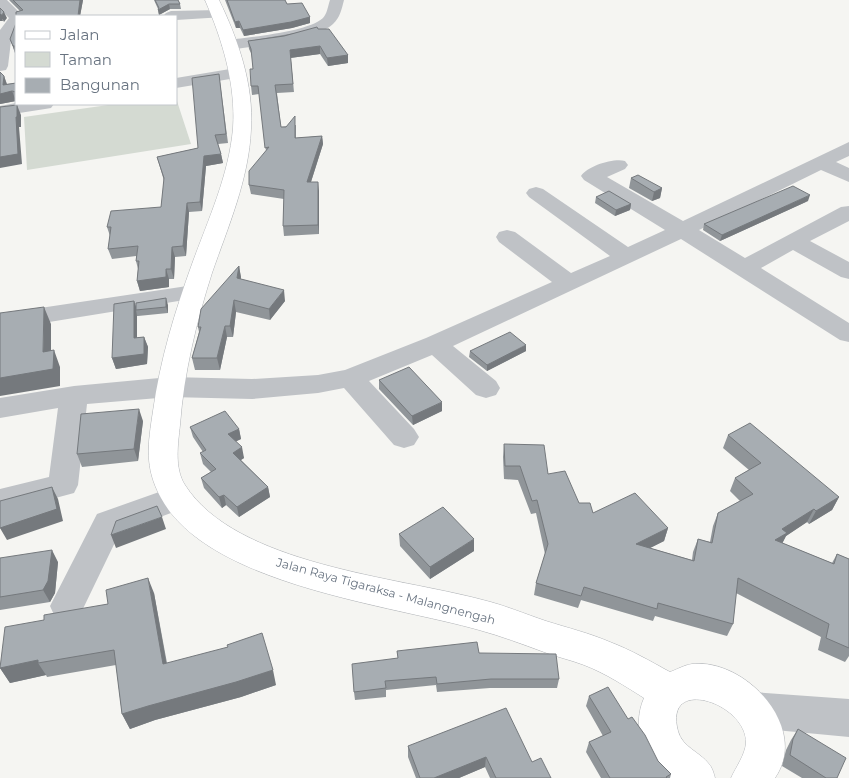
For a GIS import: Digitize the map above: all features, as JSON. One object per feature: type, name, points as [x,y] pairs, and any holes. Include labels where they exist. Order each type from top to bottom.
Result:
[{"type":"main road","name":"Jalan Raya Tigaraksa - Malangnengah","points":[[216,7],[236,73],[242,126],[238,161],[194,292],[170,386],[162,460],[165,477],[176,498],[192,516],[212,533],[245,552],[285,566],[366,588],[479,614],[600,654],[669,692]]},
{"type":"main road","points":[[695,778],[680,768],[669,756],[661,742],[657,728],[657,714],[662,701],[669,692],[680,685],[694,682],[710,682],[740,697],[753,710],[762,725],[766,741],[765,755],[760,767],[751,778]]},
{"type":"street","points":[[229,45],[310,30],[324,25],[330,19],[337,0]]},
{"type":"street","points":[[2,1],[15,17]]},
{"type":"street","points":[[176,15],[216,7]]},
{"type":"street","points":[[0,66],[10,44],[8,27],[15,19]]},
{"type":"street","points":[[178,82],[236,73]]},
{"type":"street","points":[[0,111],[39,105]]},
{"type":"street","points":[[0,408],[74,396],[170,386],[206,389],[252,389],[318,384],[350,378],[435,344],[627,257],[849,148]]},
{"type":"street","points":[[821,162],[849,176]]},
{"type":"street","points":[[618,165],[591,176],[849,334]]},
{"type":"street","points":[[536,193],[627,257]]},
{"type":"street","points":[[743,268],[793,241],[847,216]]},
{"type":"street","points":[[507,237],[569,283]]},
{"type":"street","points":[[793,241],[849,272]]},
{"type":"street","points":[[0,322],[194,292]]},
{"type":"street","points":[[435,344],[486,388]]},
{"type":"street","points":[[350,378],[404,437]]},
{"type":"street","points":[[0,501],[63,485],[74,396]]},
{"type":"street","points":[[67,606],[108,523],[176,498]]},
{"type":"street","points":[[753,710],[849,718]]},
{"type":"green space","points":[[178,104],[191,144],[27,170],[24,117],[108,105]]},
{"type":"building","points":[[13,0],[80,0],[78,15],[16,15],[16,12],[23,10]]},
{"type":"building","points":[[155,0],[178,0],[180,4],[169,4],[158,10],[159,8]]},
{"type":"building","points":[[227,0],[285,0],[287,4],[302,3],[310,17],[243,30],[239,21],[235,22]]},
{"type":"building","points":[[0,8],[4,12],[1,16],[0,15]]},
{"type":"building","points":[[15,26],[15,46],[13,46],[10,39]]},
{"type":"building","points":[[317,27],[318,29],[329,29],[348,55],[327,58],[320,46],[290,50],[293,84],[275,85],[281,127],[286,127],[295,116],[295,138],[322,136],[307,182],[318,182],[318,225],[283,226],[284,190],[249,185],[249,171],[269,147],[265,148],[258,86],[251,86],[250,69],[253,69],[251,49],[248,41],[284,36]]},
{"type":"building","points":[[0,72],[4,76],[3,85],[15,83],[15,92],[0,94]]},
{"type":"building","points":[[219,74],[226,134],[215,135],[221,154],[204,156],[200,202],[187,203],[183,246],[172,247],[171,269],[166,269],[166,277],[137,281],[139,261],[136,261],[138,246],[108,249],[111,227],[107,227],[111,211],[161,207],[164,178],[157,157],[198,148],[192,78]]},
{"type":"building","points":[[17,105],[18,154],[0,157],[0,107]]},
{"type":"building","points":[[638,175],[662,188],[654,192],[631,178]]},
{"type":"building","points":[[793,186],[810,195],[722,235],[704,224]]},
{"type":"building","points":[[609,191],[631,204],[616,210],[596,197]]},
{"type":"building","points":[[239,266],[237,278],[284,290],[269,309],[234,300],[230,326],[225,326],[217,358],[192,358],[201,327],[198,327],[201,309]]},
{"type":"building","points":[[166,298],[166,307],[136,310],[136,303]]},
{"type":"building","points":[[134,301],[134,338],[144,337],[144,354],[112,358],[114,304]]},
{"type":"building","points":[[44,307],[43,352],[54,350],[53,369],[0,378],[0,313]]},
{"type":"building","points":[[510,332],[526,345],[487,365],[470,351]]},
{"type":"building","points":[[409,367],[442,402],[412,416],[379,380]]},
{"type":"building","points":[[139,409],[134,449],[77,454],[81,414]]},
{"type":"building","points":[[225,411],[239,429],[228,434],[242,447],[233,453],[268,487],[237,507],[224,495],[219,497],[201,478],[216,469],[200,453],[206,450],[190,427]]},
{"type":"building","points":[[750,423],[839,497],[816,511],[814,509],[782,529],[787,533],[775,540],[834,564],[837,554],[849,559],[849,648],[826,638],[829,624],[738,578],[733,624],[658,603],[657,609],[584,587],[581,596],[536,583],[548,544],[537,500],[532,501],[520,466],[505,466],[504,444],[544,445],[548,474],[565,471],[579,503],[590,503],[593,513],[635,493],[668,528],[636,544],[694,561],[698,539],[712,543],[718,513],[753,494],[735,478],[761,463],[728,435]]},
{"type":"building","points":[[52,487],[57,509],[0,528],[0,501]]},
{"type":"building","points":[[157,506],[162,517],[111,535],[116,521]]},
{"type":"building","points":[[443,507],[474,539],[430,567],[399,534]]},
{"type":"building","points":[[52,550],[48,581],[43,590],[0,597],[0,558]]},
{"type":"building","points":[[148,578],[163,664],[228,647],[227,645],[262,633],[273,670],[122,714],[114,650],[38,663],[38,660],[0,668],[5,627],[44,620],[44,615],[108,604],[106,590]]},
{"type":"building","points":[[477,642],[479,653],[556,654],[559,679],[491,679],[437,684],[436,677],[385,681],[386,688],[354,692],[352,664],[398,658],[397,651]]},
{"type":"building","points":[[608,687],[628,719],[632,717],[645,735],[658,761],[671,774],[667,778],[610,778],[589,742],[611,732],[589,696]]},
{"type":"building","points":[[506,708],[532,762],[541,758],[551,778],[496,778],[486,757],[434,778],[420,778],[408,746]]},
{"type":"building","points":[[798,729],[846,758],[837,778],[826,778],[790,755],[793,739]]}]
